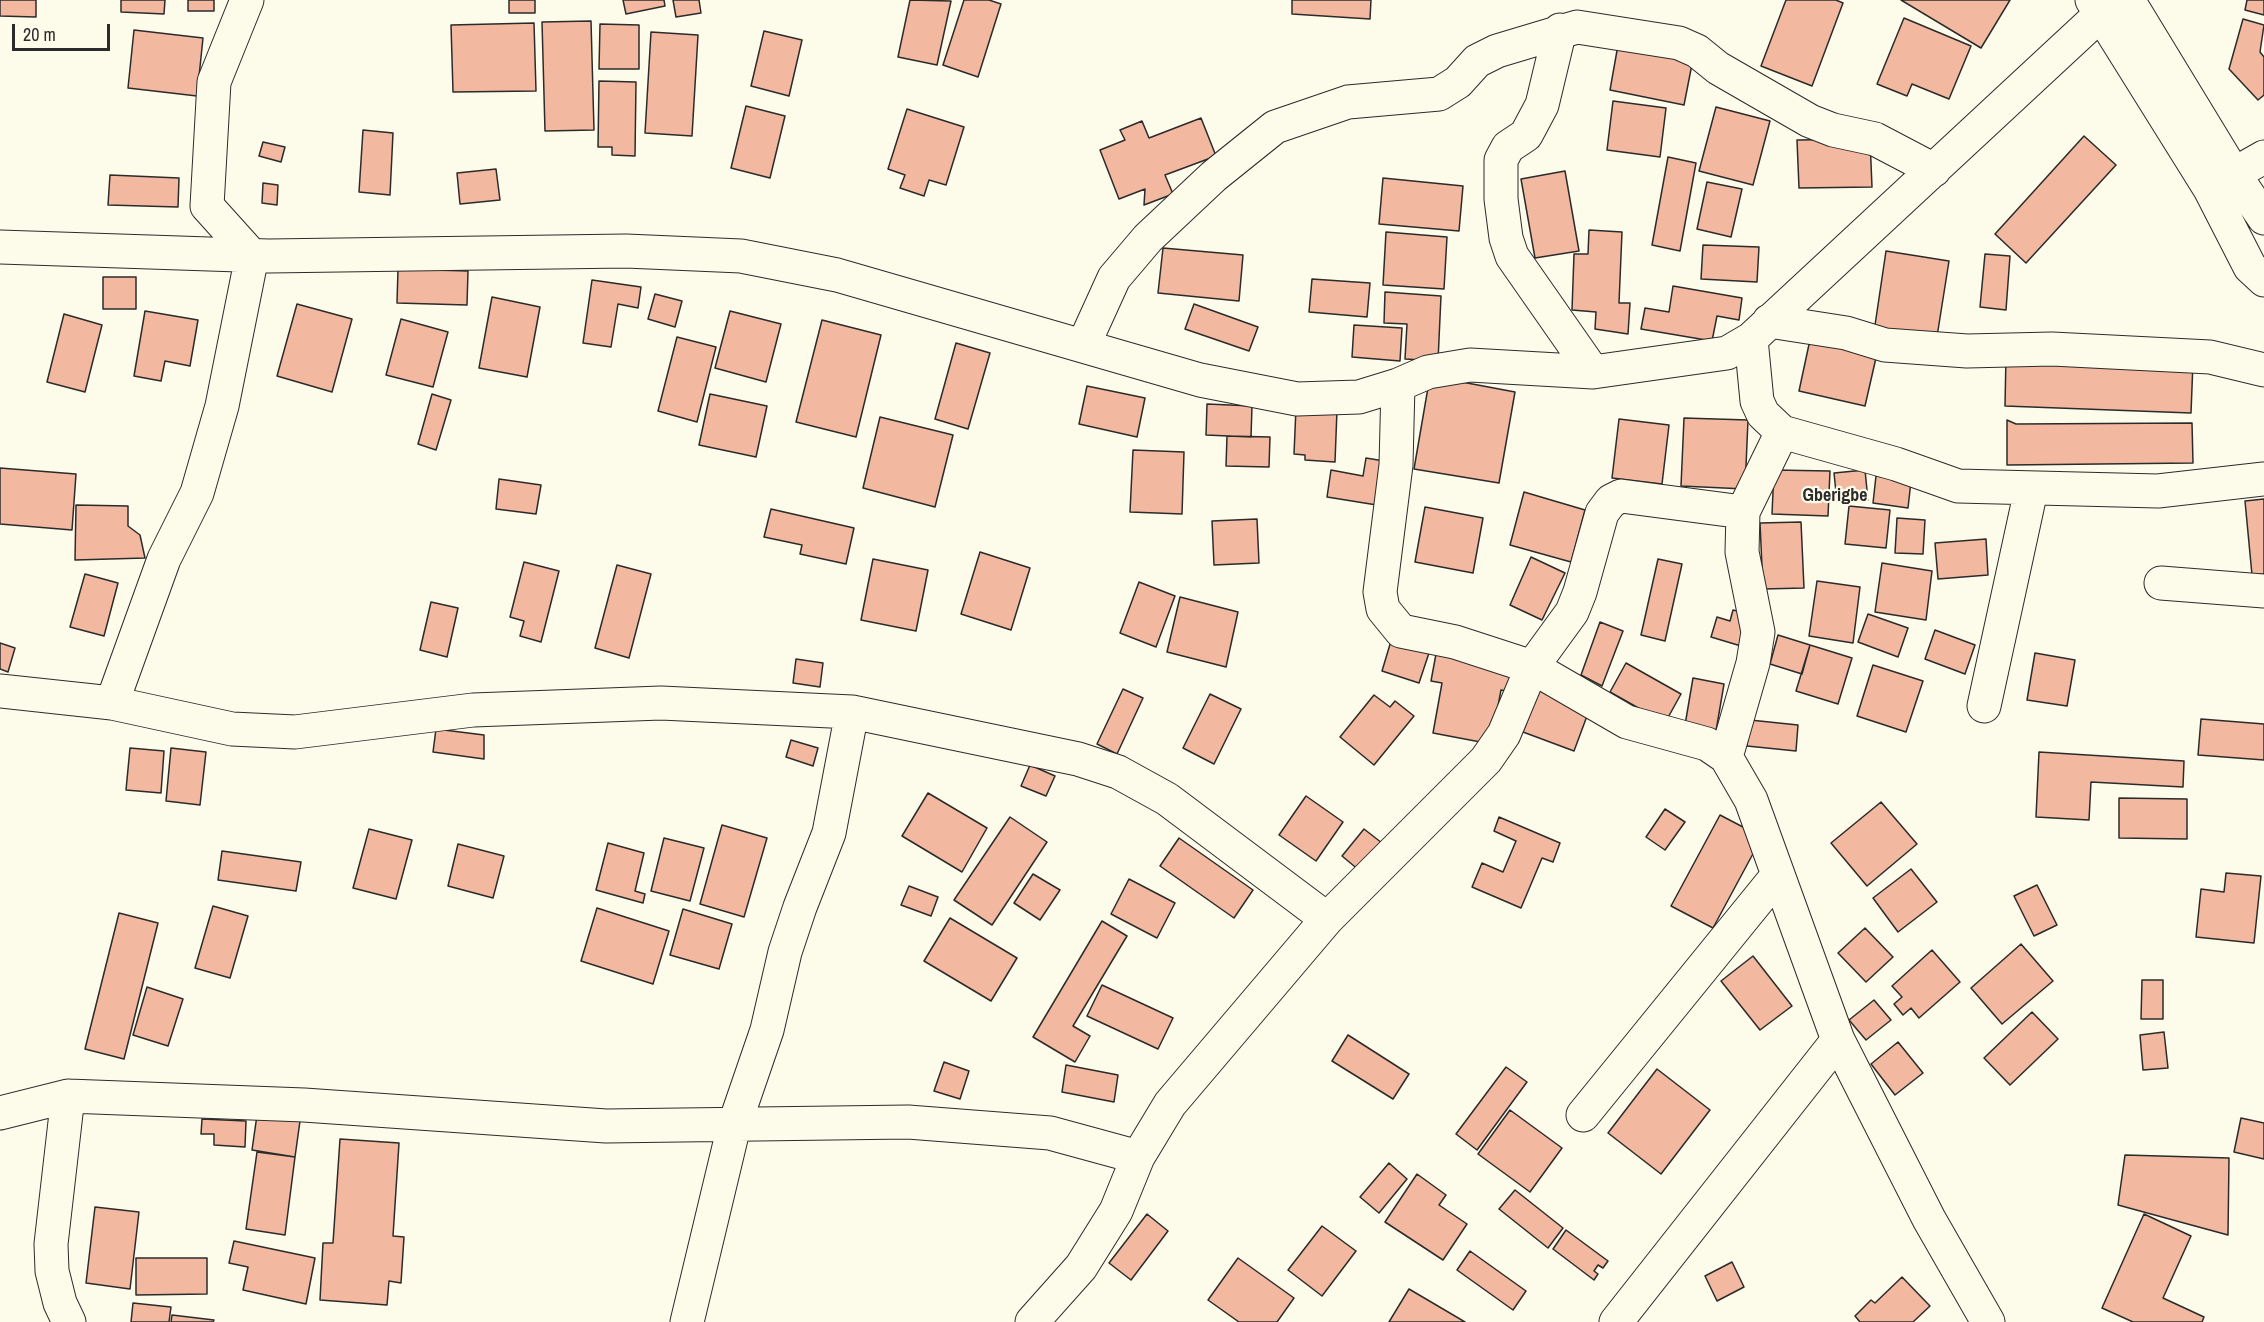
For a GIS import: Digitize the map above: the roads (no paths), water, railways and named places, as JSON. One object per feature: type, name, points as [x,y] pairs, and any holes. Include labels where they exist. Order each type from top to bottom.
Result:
[{"type":"street","points":[[247,0],[214,82],[207,206],[252,256]]},
{"type":"street","points":[[0,247],[252,256],[626,251],[741,256],[837,275],[1084,344],[1200,380],[1297,399],[1359,397],[1398,385],[1428,372],[1470,365],[1593,372],[1727,353],[1760,330],[1934,170],[2107,4]]},
{"type":"street","points":[[2107,4],[2234,174],[2264,218]]},
{"type":"street","points":[[2107,4],[2210,189],[2250,267],[2264,280]]},
{"type":"street","points":[[1084,344],[1114,278],[1142,246],[1214,176],[1275,127],[1348,102],[1439,94],[1458,82],[1477,62],[1497,51],[1560,30],[1577,27],[1679,43],[1697,51],[1718,68],[1810,121],[1833,130],[1875,139],[1934,170]]},
{"type":"street","points":[[1560,30],[1542,105],[1527,135],[1508,147],[1501,160],[1501,199],[1506,238],[1512,256],[1593,372]]},
{"type":"street","points":[[2234,174],[2264,157]]},
{"type":"street","points":[[112,703],[164,559],[197,493],[222,406],[252,256]]},
{"type":"street","points":[[1760,330],[1846,333],[1885,345],[1967,351],[2052,350],[2210,357],[2264,369]]},
{"type":"street","points":[[1760,330],[1757,401],[1763,414],[1782,432],[1896,464],[1958,486],[2031,490],[2158,491],[2264,479]]},
{"type":"street","points":[[1398,385],[1396,465],[1380,592],[1383,609],[1401,631],[1455,642],[1532,667],[1627,722],[1707,744],[1726,757],[1751,800],[1838,1040],[1929,1219],[1988,1322]]},
{"type":"street","points":[[1726,757],[1752,663],[1758,632],[1742,552],[1743,512],[1782,432]]},
{"type":"street","points":[[1984,706],[2031,490]]},
{"type":"street","points":[[1032,1322],[1082,1267],[1116,1211],[1138,1157],[1170,1104],[1327,919],[1486,760],[1504,734],[1532,667],[1572,612],[1602,513],[1611,501],[1621,496],[1743,512]]},
{"type":"street","points":[[2161,583],[2264,591]]},
{"type":"street","points":[[0,691],[112,703],[232,729],[295,732],[473,710],[661,703],[852,711],[1078,759],[1118,772],[1167,799],[1327,919]]},
{"type":"street","points":[[687,1322],[734,1126],[767,1030],[785,952],[829,833],[852,711]]},
{"type":"street","points":[[1583,1115],[1778,875]]},
{"type":"street","points":[[1616,1322],[1838,1040]]},
{"type":"street","points":[[0,1113],[68,1096],[304,1105],[606,1126],[908,1122],[1050,1133],[1138,1157]]},
{"type":"street","points":[[68,1096],[51,1244],[52,1271],[60,1304],[69,1322]]},
{"type":"district","name":"Gberigbe","points":[[1835,496]]}]
